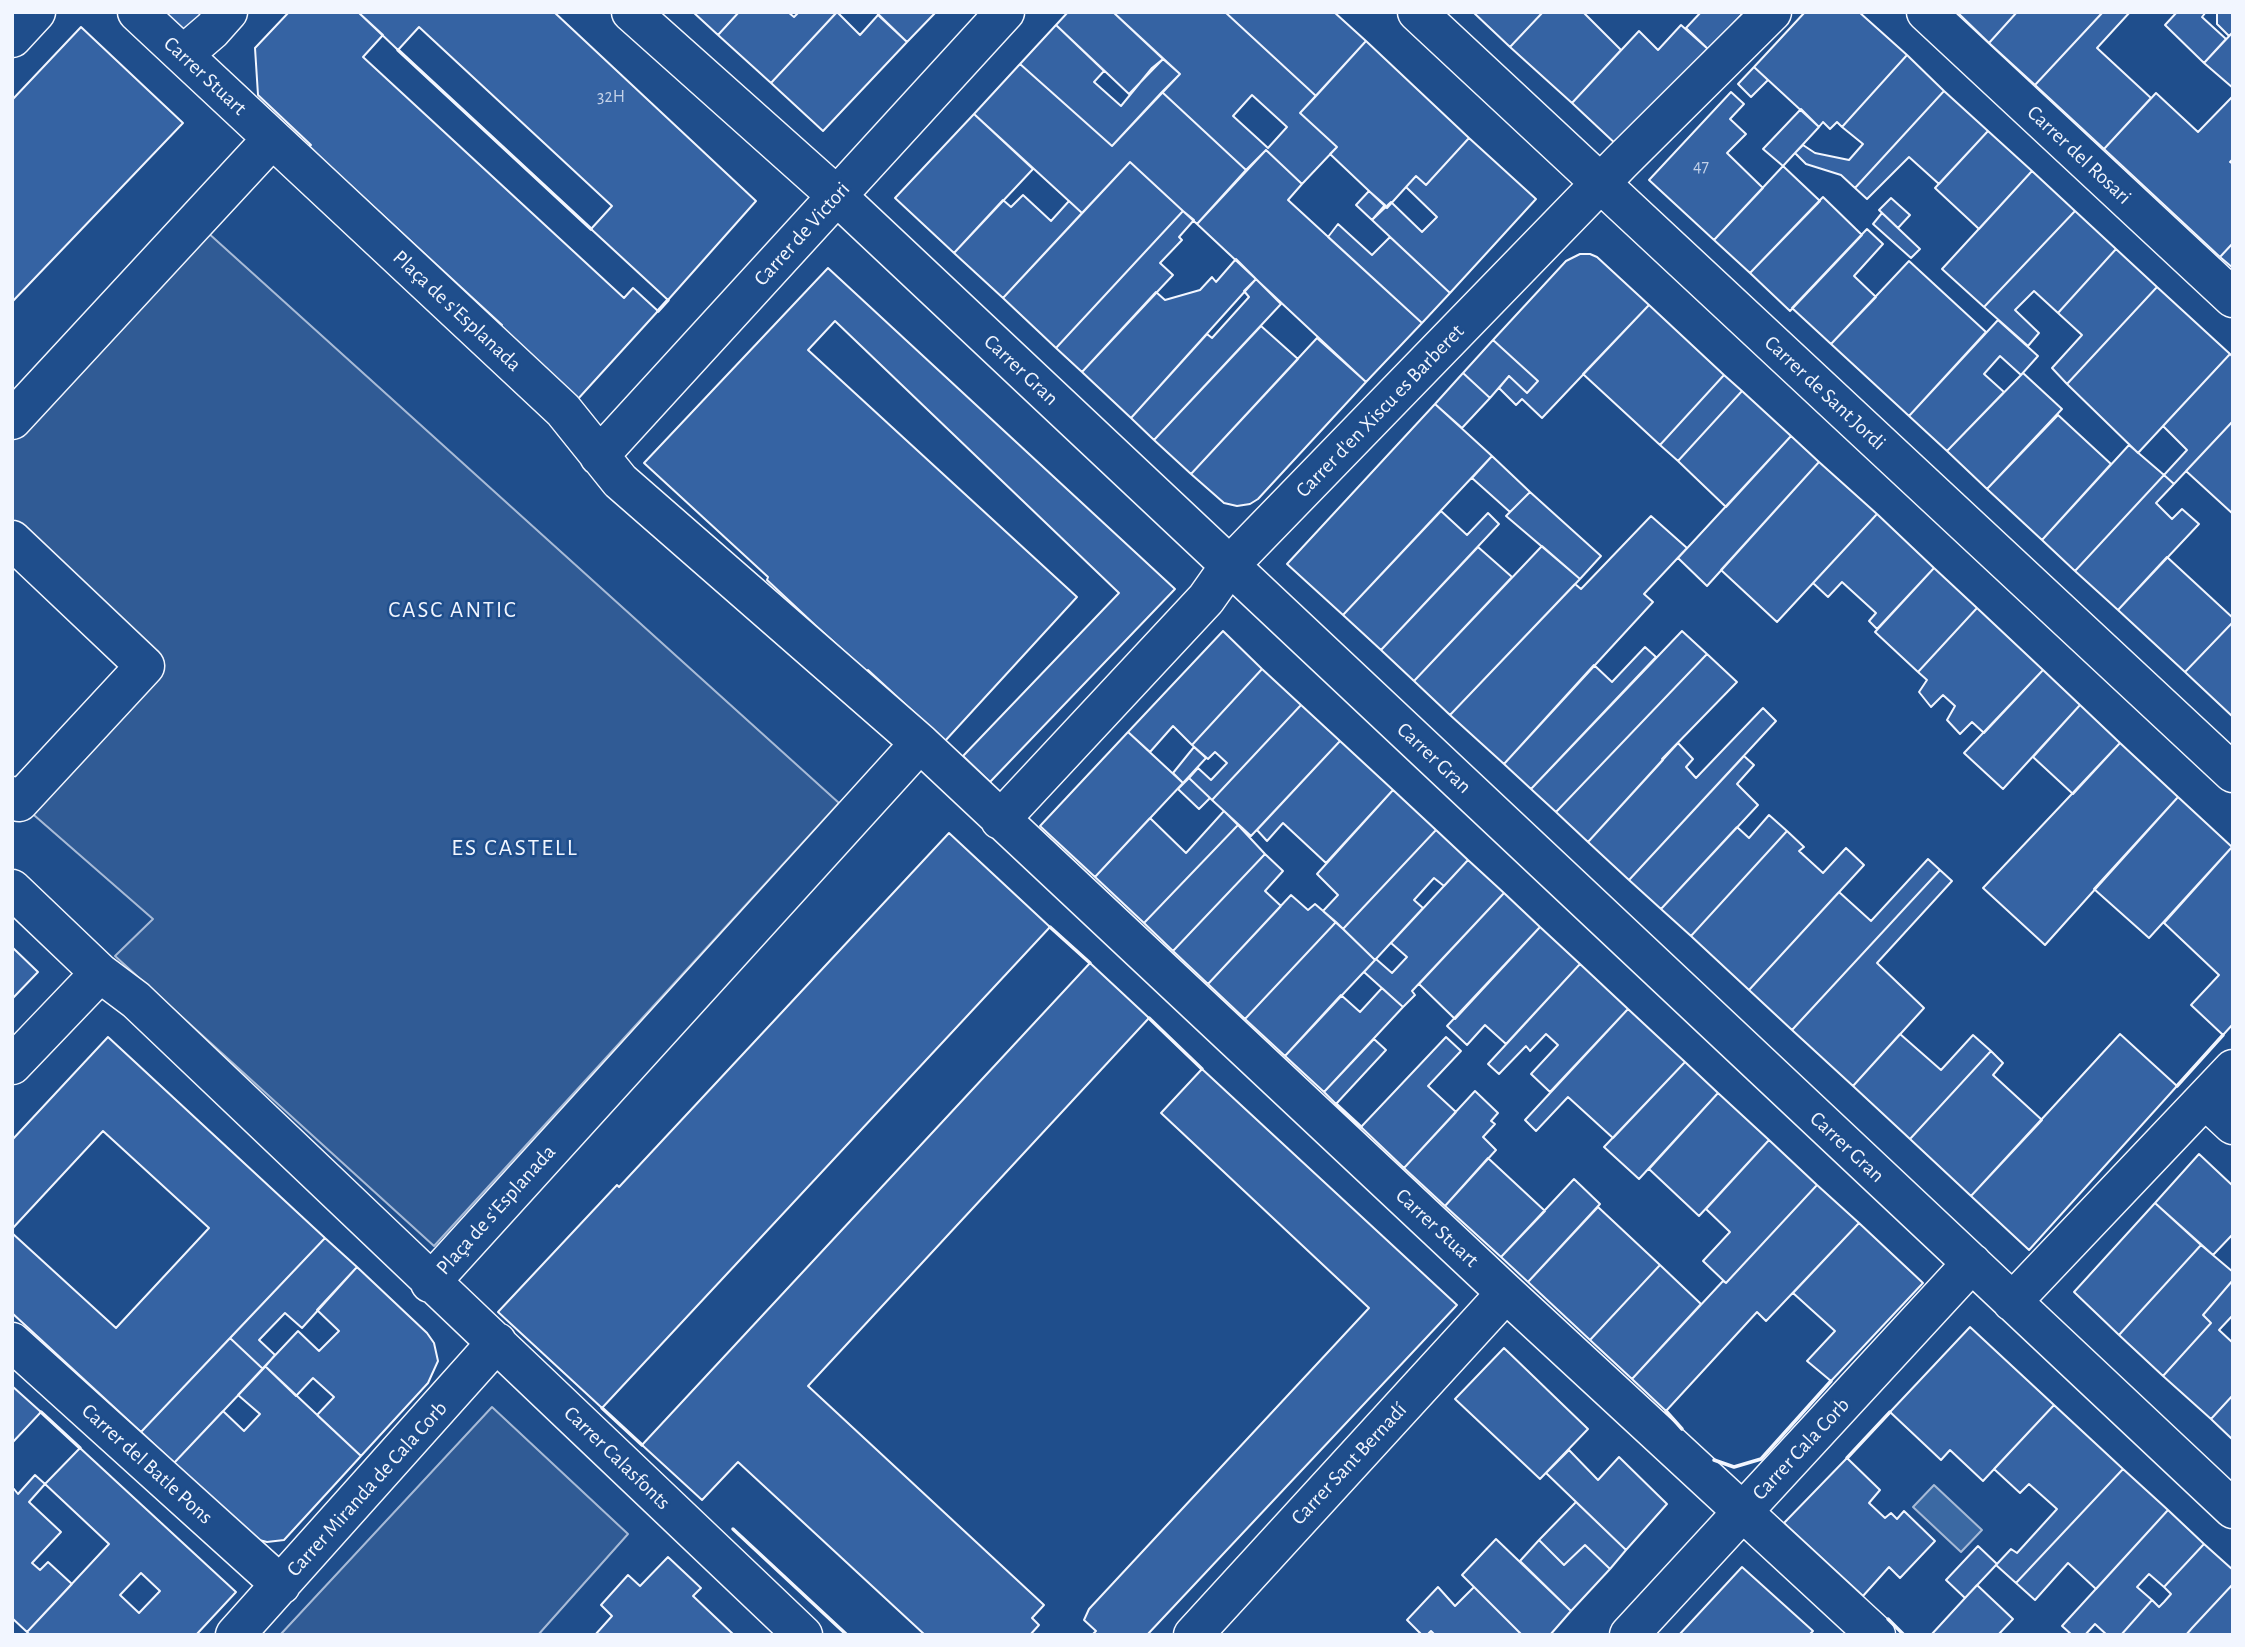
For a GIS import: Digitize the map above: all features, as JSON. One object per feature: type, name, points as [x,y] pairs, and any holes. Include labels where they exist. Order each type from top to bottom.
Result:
[{"type":"street","points":[[12,38],[36,12]]},
{"type":"street","name":"Carrer Stuart","points":[[137,12],[272,139]]},
{"type":"street","points":[[183,55],[228,12]]},
{"type":"street","name":"Carrer Gran","points":[[631,12],[837,196],[2233,1509]]},
{"type":"street","name":"Carrer de Victori","points":[[599,456],[1005,12]]},
{"type":"street","name":"Carrer de Sant Jordi","points":[[1417,12],[2233,773]]},
{"type":"street","name":"Carrer d'en Xiscu es Barberet","points":[[1000,820],[1206,599],[1230,565],[1601,183],[1772,12]]},
{"type":"street","name":"Carrer del Rosari","points":[[1926,12],[2233,298]]},
{"type":"street","points":[[12,420],[272,139]]},
{"type":"street","name":"Plaça de s'Esplanada","points":[[272,139],[563,410],[620,481],[920,743],[1000,820]]},
{"type":"street","points":[[12,540],[145,666],[19,802],[12,796]]},
{"type":"street","name":"Plaça de s'Esplanada","points":[[12,889],[100,973],[136,1000],[430,1283],[920,743]]},
{"type":"street","name":"Carrer Stuart","points":[[1000,820],[1744,1512],[1862,1630]]},
{"type":"street","points":[[12,1065],[100,973]]},
{"type":"street","points":[[2012,1302],[2233,1069]]},
{"type":"street","points":[[2205,1099],[2233,1125]]},
{"type":"street","name":"Carrer Cala Corb","points":[[1629,1635],[1972,1263]]},
{"type":"street","name":"Carrer Calasfonts","points":[[430,1283],[497,1342],[803,1635]]},
{"type":"street","name":"Carrer Sant Bernadí","points":[[1193,1635],[1506,1293]]},
{"type":"street","name":"Carrer del Batle Pons","points":[[12,1342],[281,1585]]},
{"type":"street","name":"Carrer Miranda de Cala Corb","points":[[235,1635],[497,1342]]},
{"type":"shaded area","points":[[196,222],[839,803],[434,1246],[115,956],[153,919],[19,802],[144,666],[12,540],[12,420]]},
{"type":"shaded area","points":[[492,1407],[628,1534],[538,1635],[280,1635]]},
{"type":"shaded area","points":[[1934,1485],[1982,1530],[1961,1552],[1913,1507]]},
{"type":"building","points":[[157,12],[204,12],[182,35]]},
{"type":"building","points":[[289,12],[358,12],[383,35],[363,57],[624,298],[633,288],[658,311],[577,400],[500,328],[502,325],[325,162],[309,146],[311,145],[258,95],[255,48]]},
{"type":"building","points":[[358,12],[554,12],[756,201],[668,300],[591,229],[612,206],[419,27],[398,50]]},
{"type":"building","points":[[693,12],[739,12],[718,35]]},
{"type":"building","points":[[739,12],[788,12],[794,17],[799,12],[835,14],[771,83],[718,35]]},
{"type":"building","points":[[837,12],[860,35],[878,15],[907,42],[823,131],[771,83]]},
{"type":"building","points":[[876,12],[936,12],[907,42]]},
{"type":"building","points":[[1068,12],[1113,12],[1163,59],[1129,94],[1056,25]]},
{"type":"building","points":[[1113,12],[1225,12],[1316,96],[1300,113],[1337,147],[1302,184],[1266,150],[1246,170],[1162,92],[1180,74]],"holes":[[[1252,95],[1287,127],[1268,148],[1233,116]]]},
{"type":"building","points":[[1225,12],[1334,12],[1366,41],[1316,96]]},
{"type":"building","points":[[1473,12],[1543,12],[1510,47]]},
{"type":"building","points":[[1543,12],[1583,12],[1621,50],[1572,103],[1510,47]]},
{"type":"building","points":[[1701,12],[1744,12],[1709,50],[1686,28]]},
{"type":"building","points":[[1805,12],[1859,12],[1907,55],[1842,127],[1837,122],[1830,129],[1823,122],[1819,127],[1754,67]]},
{"type":"building","points":[[1957,12],[2017,12],[1989,43]]},
{"type":"building","points":[[2017,12],[2102,13],[2035,85],[1989,43]]},
{"type":"building","points":[[2103,12],[2130,12],[2097,48],[2151,98],[2104,149],[2035,85]]},
{"type":"building","points":[[2177,12],[2206,12],[2202,17],[2226,39],[2204,63],[2165,25]]},
{"type":"building","points":[[2217,12],[2233,12],[2233,32],[2229,36],[2217,24]]},
{"type":"building","points":[[1056,25],[1104,71],[1094,82],[1121,106],[1152,68],[1163,59],[1180,74],[1112,146],[1020,64]]},
{"type":"building","points":[[1681,25],[1709,50],[1619,147],[1572,103],[1639,31],[1658,50]]},
{"type":"building","points":[[81,27],[183,123],[12,302],[12,100]]},
{"type":"building","points":[[2233,32],[2233,88],[2204,63]]},
{"type":"building","points":[[1366,41],[1469,138],[1426,185],[1416,176],[1387,208],[1330,154],[1337,147],[1300,113]]},
{"type":"building","points":[[1907,55],[1944,91],[1855,188],[1841,175],[1806,164],[1795,153],[1803,145],[1815,153],[1849,160],[1863,144],[1842,127]]},
{"type":"building","points":[[1020,64],[1112,146],[1162,92],[1246,170],[1197,224],[1130,162],[1082,213],[974,114]]},
{"type":"building","points":[[1754,67],[1768,80],[1751,97],[1738,84]]},
{"type":"building","points":[[1944,91],[1988,131],[1939,184],[1909,157],[1867,199],[1855,188]]},
{"type":"building","points":[[1731,92],[1744,104],[1730,119],[1746,134],[1727,153],[1763,188],[1714,240],[1649,180]]},
{"type":"building","points":[[2156,93],[2198,132],[2233,96],[2233,159],[2230,162],[2233,164],[2233,243],[2220,257],[2104,149]]},
{"type":"building","points":[[1801,109],[1819,127],[1783,166],[1763,149]]},
{"type":"building","points":[[974,114],[1033,169],[954,253],[895,198]]},
{"type":"building","points":[[1988,131],[2032,171],[1979,229],[1935,188]]},
{"type":"building","points":[[1469,138],[1536,199],[1450,293],[1372,220],[1391,202],[1422,232],[1437,217],[1406,187],[1416,176],[1426,185]]},
{"type":"building","points":[[1266,150],[1302,184],[1288,200],[1422,323],[1366,382],[1197,224]]},
{"type":"building","points":[[1130,162],[1183,211],[1056,348],[1003,298]]},
{"type":"building","points":[[1783,166],[1820,201],[1750,273],[1714,240]]},
{"type":"building","points":[[2032,171],[2075,211],[1984,307],[1942,269]]},
{"type":"building","points":[[1369,191],[1385,205],[1372,220],[1356,205]]},
{"type":"building","points":[[1023,195],[1051,221],[1069,201],[1082,213],[1003,298],[954,253],[1003,200],[1011,207]]},
{"type":"building","points":[[1823,197],[1862,235],[1790,311],[1750,273]]},
{"type":"building","points":[[1891,198],[1910,215],[1898,228],[1879,210]]},
{"type":"building","points":[[1183,211],[1194,220],[1179,237],[1182,240],[1160,263],[1173,275],[1082,372],[1056,348]]},
{"type":"building","points":[[2075,211],[2116,249],[2058,313],[2034,291],[2015,310],[2039,333],[2028,346],[1984,307]]},
{"type":"building","points":[[1882,213],[1920,249],[1911,258],[1873,224]]},
{"type":"building","points":[[1338,224],[1372,255],[1390,237],[1450,293],[1422,323],[1328,237]]},
{"type":"building","points":[[1867,229],[1883,244],[1854,276],[1876,297],[1831,344],[1792,308]]},
{"type":"building","points":[[2233,243],[2233,268],[2220,257]]},
{"type":"building","points":[[2116,249],[2157,287],[2067,384],[2052,368],[2082,335],[2058,313]]},
{"type":"building","points":[[1580,254],[1597,257],[1649,305],[1542,418],[1522,399],[1516,405],[1499,388],[1509,376],[1527,393],[1538,381],[1493,340],[1566,261]]},
{"type":"building","points":[[1236,259],[1256,279],[1131,418],[1082,372],[1156,292],[1165,300],[1200,290],[1212,277],[1216,282]]},
{"type":"building","points":[[1909,261],[1986,332],[1909,416],[1831,344]]},
{"type":"building","points":[[828,268],[1175,589],[990,782],[963,756],[1119,593],[835,321],[808,350],[1077,597],[945,741],[815,625],[767,580],[768,577],[644,463]]},
{"type":"building","points":[[1256,279],[1281,304],[1154,440],[1131,418],[1207,334],[1212,338],[1249,297],[1244,291]]},
{"type":"building","points":[[2157,287],[2230,354],[2138,453],[2067,384]]},
{"type":"building","points":[[1649,305],[1724,375],[1660,445],[1583,374]]},
{"type":"building","points":[[1998,320],[2038,356],[2021,375],[2000,356],[1984,374],[2004,392],[1947,451],[1909,416]]},
{"type":"building","points":[[1261,326],[1298,359],[1191,474],[1154,440]]},
{"type":"building","points":[[1317,338],[1366,382],[1258,499],[1250,504],[1237,506],[1224,503],[1191,474]]},
{"type":"building","points":[[1493,340],[1538,381],[1527,393],[1509,376],[1490,398],[1463,373]]},
{"type":"building","points":[[2230,354],[2233,357],[2233,421],[2174,484],[2164,475],[2187,450],[2163,426]]},
{"type":"building","points":[[1463,373],[1490,398],[1462,428],[1435,404]]},
{"type":"building","points":[[2023,373],[2062,409],[1987,489],[1947,451]]},
{"type":"building","points":[[1724,375],[1742,391],[1678,461],[1660,445]]},
{"type":"building","points":[[1742,391],[1791,436],[1726,507],[1678,461]]},
{"type":"building","points":[[1435,404],[1492,456],[1343,615],[1287,564]]},
{"type":"building","points":[[2058,415],[2111,464],[2042,540],[1987,489]]},
{"type":"building","points":[[2233,421],[2233,514],[2186,471]]},
{"type":"building","points":[[1791,436],[1819,462],[1707,586],[1678,558]]},
{"type":"building","points":[[2129,445],[2164,475],[2075,571],[2042,540]]},
{"type":"building","points":[[1492,456],[1530,492],[1510,512],[1472,478]]},
{"type":"building","points":[[1819,462],[1877,514],[1777,622],[1721,570]]},
{"type":"building","points":[[2164,475],[2174,484],[2156,503],[2172,519],[2182,509],[2199,524],[2118,610],[2075,571]]},
{"type":"building","points":[[1530,492],[1601,556],[1580,579],[1506,516]]},
{"type":"building","points":[[1441,511],[1467,535],[1488,513],[1499,524],[1381,650],[1343,615]]},
{"type":"building","points":[[1877,514],[1934,568],[1877,629],[1869,621],[1876,613],[1842,582],[1828,597],[1813,583]]},
{"type":"building","points":[[1651,516],[1687,548],[1644,594],[1653,602],[1504,764],[1450,715],[1575,584],[1581,589]]},
{"type":"building","points":[[1542,546],[1580,579],[1450,715],[1414,681]]},
{"type":"building","points":[[1478,547],[1512,577],[1414,681],[1381,650]]},
{"type":"building","points":[[2167,557],[2233,618],[2233,622],[2185,672],[2118,610]]},
{"type":"building","points":[[1934,568],[1977,608],[1918,672],[1875,632]]},
{"type":"building","points":[[1977,608],[2043,670],[1984,733],[1972,722],[1960,734],[1947,720],[1955,706],[1943,695],[1931,707],[1919,692],[1927,680],[1918,672]]},
{"type":"building","points":[[2233,622],[2233,717],[2185,672]]},
{"type":"building","points":[[1223,631],[1262,669],[1192,745],[1173,726],[1150,752],[1128,732]]},
{"type":"building","points":[[1682,631],[1707,654],[1556,812],[1531,789]]},
{"type":"building","points":[[1645,647],[1656,657],[1531,789],[1504,764],[1594,665],[1612,682]]},
{"type":"building","points":[[1707,654],[1737,682],[1662,759],[1588,842],[1556,812]]},
{"type":"building","points":[[1262,669],[1301,705],[1212,800],[1189,778],[1198,768],[1211,780],[1227,763],[1215,752],[1208,759],[1192,745]]},
{"type":"building","points":[[2043,670],[2080,705],[2003,789],[1964,753]]},
{"type":"building","points":[[1301,705],[1340,741],[1251,836],[1212,800]]},
{"type":"building","points":[[2080,705],[2120,743],[2073,794],[2033,757]]},
{"type":"building","points":[[1763,708],[1776,721],[1629,880],[1588,842],[1678,743],[1693,759],[1686,767],[1696,778]]},
{"type":"building","points":[[1128,732],[1183,783],[1095,877],[1040,826]]},
{"type":"building","points":[[1340,741],[1393,790],[1326,863],[1283,823],[1267,841],[1257,830]]},
{"type":"building","points":[[2120,743],[2178,797],[2045,945],[1983,888]]},
{"type":"building","points":[[1194,747],[1206,758],[1183,783],[1173,773]]},
{"type":"building","points":[[1744,756],[1754,765],[1737,784],[1758,805],[1661,909],[1629,880]]},
{"type":"building","points":[[1189,778],[1210,798],[1199,809],[1178,789]]},
{"type":"building","points":[[1393,790],[1436,830],[1343,929],[1323,911],[1338,895],[1317,874]]},
{"type":"building","points":[[2178,797],[2232,847],[2149,938],[2094,889]]},
{"type":"building","points":[[1224,811],[1238,825],[1144,923],[1095,877],[1150,818],[1186,853]]},
{"type":"building","points":[[1769,815],[1787,831],[1691,936],[1661,909],[1737,827],[1749,838]]},
{"type":"building","points":[[1238,825],[1265,854],[1173,951],[1144,923]]},
{"type":"building","points":[[1436,830],[1468,860],[1444,886],[1434,878],[1414,900],[1423,908],[1375,960],[1343,929]]},
{"type":"building","points":[[1787,831],[1804,847],[1799,851],[1823,873],[1846,848],[1864,865],[1749,990],[1691,936]]},
{"type":"building","points":[[949,833],[1050,927],[602,1408],[498,1312],[617,1185],[619,1187]]},
{"type":"building","points":[[2232,847],[2233,1024],[2223,1035],[2191,1005],[2219,975],[2164,923]]},
{"type":"building","points":[[1265,854],[1283,871],[1265,891],[1281,906],[1208,984],[1173,951]]},
{"type":"building","points":[[1928,859],[1940,870],[1792,1030],[1749,990],[1839,892],[1871,921]]},
{"type":"building","points":[[1468,860],[1504,893],[1412,991],[1415,995],[1403,1007],[1364,972],[1376,959],[1392,973],[1407,957],[1391,943]]},
{"type":"building","points":[[1940,870],[1952,881],[1877,963],[1924,1008],[1853,1086],[1792,1030]]},
{"type":"building","points":[[1504,893],[1540,927],[1455,1019],[1419,984]]},
{"type":"building","points":[[1291,895],[1308,910],[1315,904],[1336,922],[1245,1019],[1208,984]]},
{"type":"building","points":[[1336,922],[1375,960],[1285,1056],[1245,1019]]},
{"type":"building","points":[[1540,927],[1580,964],[1506,1044],[1485,1025],[1467,1045],[1447,1026]]},
{"type":"building","points":[[12,947],[38,972],[12,999]]},
{"type":"building","points":[[1090,963],[1149,1018],[808,1386],[1044,1605],[1032,1618],[1039,1625],[1030,1635],[925,1635],[738,1462],[702,1500],[642,1445]]},
{"type":"building","points":[[1580,964],[1628,1009],[1550,1092],[1531,1074],[1558,1045],[1546,1034],[1530,1051],[1526,1046],[1499,1074],[1488,1064]]},
{"type":"building","points":[[1382,988],[1403,1007],[1324,1092],[1285,1056],[1341,995],[1360,1012]]},
{"type":"building","points":[[1628,1009],[1685,1062],[1613,1138],[1568,1097],[1536,1131],[1525,1120]]},
{"type":"building","points":[[1900,1034],[1941,1070],[1973,1035],[1991,1051],[1910,1139],[1853,1086]]},
{"type":"building","points":[[2120,1034],[2177,1086],[2029,1250],[1971,1196]]},
{"type":"building","points":[[108,1037],[325,1238],[141,1432],[12,1313],[12,1233],[116,1328],[209,1228],[103,1131],[12,1229],[12,1140]]},
{"type":"building","points":[[1446,1037],[1461,1051],[1428,1086],[1456,1112],[1404,1168],[1361,1127]]},
{"type":"building","points":[[1374,1039],[1386,1050],[1336,1104],[1324,1092]]},
{"type":"building","points":[[1991,1051],[2003,1063],[1993,1075],[2042,1120],[1971,1196],[1910,1139]]},
{"type":"building","points":[[1685,1062],[1718,1093],[1639,1179],[1604,1147]]},
{"type":"building","points":[[1202,1069],[1457,1305],[1147,1635],[1092,1635],[1096,1631],[1084,1620],[1089,1609],[1369,1308],[1161,1113]]},
{"type":"building","points":[[1475,1091],[1498,1113],[1491,1121],[1495,1124],[1483,1137],[1496,1150],[1445,1206],[1404,1168]]},
{"type":"building","points":[[1718,1093],[1769,1140],[1699,1216],[1649,1169]]},
{"type":"building","points":[[1769,1140],[1817,1185],[1726,1283],[1703,1261],[1730,1232],[1706,1209]]},
{"type":"building","points":[[2199,1154],[2233,1186],[2233,1234],[2213,1255],[2155,1203]]},
{"type":"building","points":[[1488,1158],[1545,1211],[1501,1257],[1445,1206]]},
{"type":"building","points":[[1574,1179],[1600,1204],[1528,1282],[1501,1257]]},
{"type":"building","points":[[1817,1185],[1859,1223],[1766,1321],[1757,1312],[1666,1411],[1632,1379]]},
{"type":"building","points":[[2155,1203],[2201,1245],[2119,1335],[2074,1292]]},
{"type":"building","points":[[1598,1207],[1660,1265],[1590,1340],[1528,1282]]},
{"type":"building","points":[[1859,1223],[1923,1283],[1831,1381],[1807,1361],[1835,1331],[1793,1293]]},
{"type":"building","points":[[325,1238],[357,1267],[302,1328],[285,1313],[259,1340],[275,1355],[263,1369],[230,1338]]},
{"type":"building","points":[[2201,1245],[2233,1272],[2233,1280],[2203,1315],[2211,1323],[2163,1376],[2119,1335]]},
{"type":"building","points":[[1660,1265],[1701,1304],[1632,1379],[1590,1340]]},
{"type":"building","points":[[357,1267],[427,1333],[434,1343],[438,1361],[428,1383],[361,1456],[317,1415],[334,1397],[313,1378],[296,1396],[265,1366],[298,1331],[319,1351],[339,1331],[317,1310]]},
{"type":"building","points":[[2233,1280],[2233,1315],[2219,1330],[2233,1343],[2233,1395],[2211,1419],[2163,1376],[2211,1323],[2203,1315]]},
{"type":"building","points":[[1970,1327],[2054,1405],[1983,1481],[1950,1450],[1941,1460],[1890,1412]]},
{"type":"building","points":[[230,1338],[263,1369],[174,1463],[141,1432]]},
{"type":"building","points":[[1504,1348],[1588,1429],[1540,1479],[1455,1399]]},
{"type":"building","points":[[265,1366],[361,1456],[284,1540],[267,1542],[255,1539],[174,1463],[223,1411],[244,1431],[260,1414],[238,1395]]},
{"type":"building","points":[[12,1386],[41,1412],[12,1443]]},
{"type":"building","points":[[2233,1395],[2233,1440],[2211,1419]]},
{"type":"building","points":[[2054,1405],[2123,1469],[2016,1583],[1996,1565],[2011,1549],[2017,1553],[2057,1509],[2029,1484],[2020,1493],[1994,1469]]},
{"type":"building","points":[[80,1448],[236,1592],[196,1635],[30,1635],[27,1632],[109,1544],[45,1484]],"holes":[[[141,1573],[160,1591],[139,1613],[120,1595]]]},
{"type":"building","points":[[1569,1450],[1598,1480],[1619,1457],[1667,1504],[1626,1550],[1546,1473]]},
{"type":"building","points":[[1847,1458],[1880,1490],[1869,1503],[1885,1518],[1891,1513],[1897,1519],[1904,1511],[1935,1541],[1900,1578],[1889,1567],[1863,1596],[1784,1523]]},
{"type":"building","points":[[2123,1469],[2168,1510],[2096,1589],[2068,1563],[2035,1600],[2016,1583]]},
{"type":"building","points":[[35,1475],[45,1484],[29,1502],[61,1532],[32,1563],[40,1570],[48,1562],[72,1584],[27,1632],[12,1618],[12,1491],[14,1489],[18,1494]]},
{"type":"building","points":[[1576,1502],[1626,1550],[1610,1569],[1585,1545],[1564,1565],[1539,1540]]},
{"type":"building","points":[[2168,1510],[2204,1544],[2164,1587],[2149,1574],[2137,1587],[2152,1600],[2121,1635],[2107,1635],[2095,1624],[2085,1635],[2072,1635],[2062,1626]]},
{"type":"building","points":[[1496,1539],[1571,1611],[1550,1635],[1522,1635],[1462,1575]]},
{"type":"building","points":[[1539,1540],[1564,1565],[1585,1545],[1610,1569],[1571,1611],[1520,1561]]},
{"type":"building","points":[[2204,1544],[2233,1570],[2233,1584],[2186,1635],[2121,1635],[2152,1600],[2159,1607],[2164,1602],[2171,1594],[2164,1587]]},
{"type":"building","points":[[1978,1546],[1997,1564],[1965,1598],[1946,1580]]},
{"type":"building","points":[[668,1557],[701,1588],[693,1596],[734,1635],[595,1635],[612,1616],[601,1605],[628,1575],[640,1586]]},
{"type":"building","points":[[1742,1567],[1813,1631],[1809,1635],[1679,1635]]},
{"type":"building","points":[[2233,1584],[2233,1635],[2186,1635],[2192,1628]]},
{"type":"building","points":[[1977,1585],[2013,1619],[1998,1635],[1931,1635]]},
{"type":"building","points":[[1438,1587],[1455,1606],[1474,1587],[1522,1635],[1435,1635],[1431,1631],[1422,1635],[1407,1620]]},
{"type":"wall","points":[[398,50],[591,229]]},
{"type":"wall","points":[[658,311],[668,300]]},
{"type":"wall","points":[[1050,927],[1090,963]]},
{"type":"wall","points":[[1149,1018],[1202,1069]]},
{"type":"wall","points":[[2177,1086],[2223,1035]]},
{"type":"wall","points":[[1336,1104],[1361,1127]]},
{"type":"wall","points":[[1714,1460],[1734,1467],[1761,1459],[1831,1381]]},
{"type":"wall","points":[[602,1408],[642,1445]]},
{"type":"wall","points":[[1666,1411],[1682,1429]]},
{"type":"wall","points":[[41,1412],[80,1448]]},
{"type":"wall","points":[[1847,1458],[1890,1412]]},
{"type":"wall","points":[[733,1529],[847,1635]]},
{"type":"wall","points":[[1888,1619],[1904,1635]]},
{"type":"district","name":"CASC ANTIC","points":[[453,610]]},
{"type":"district","name":"ES CASTELL","points":[[515,848]]}]
